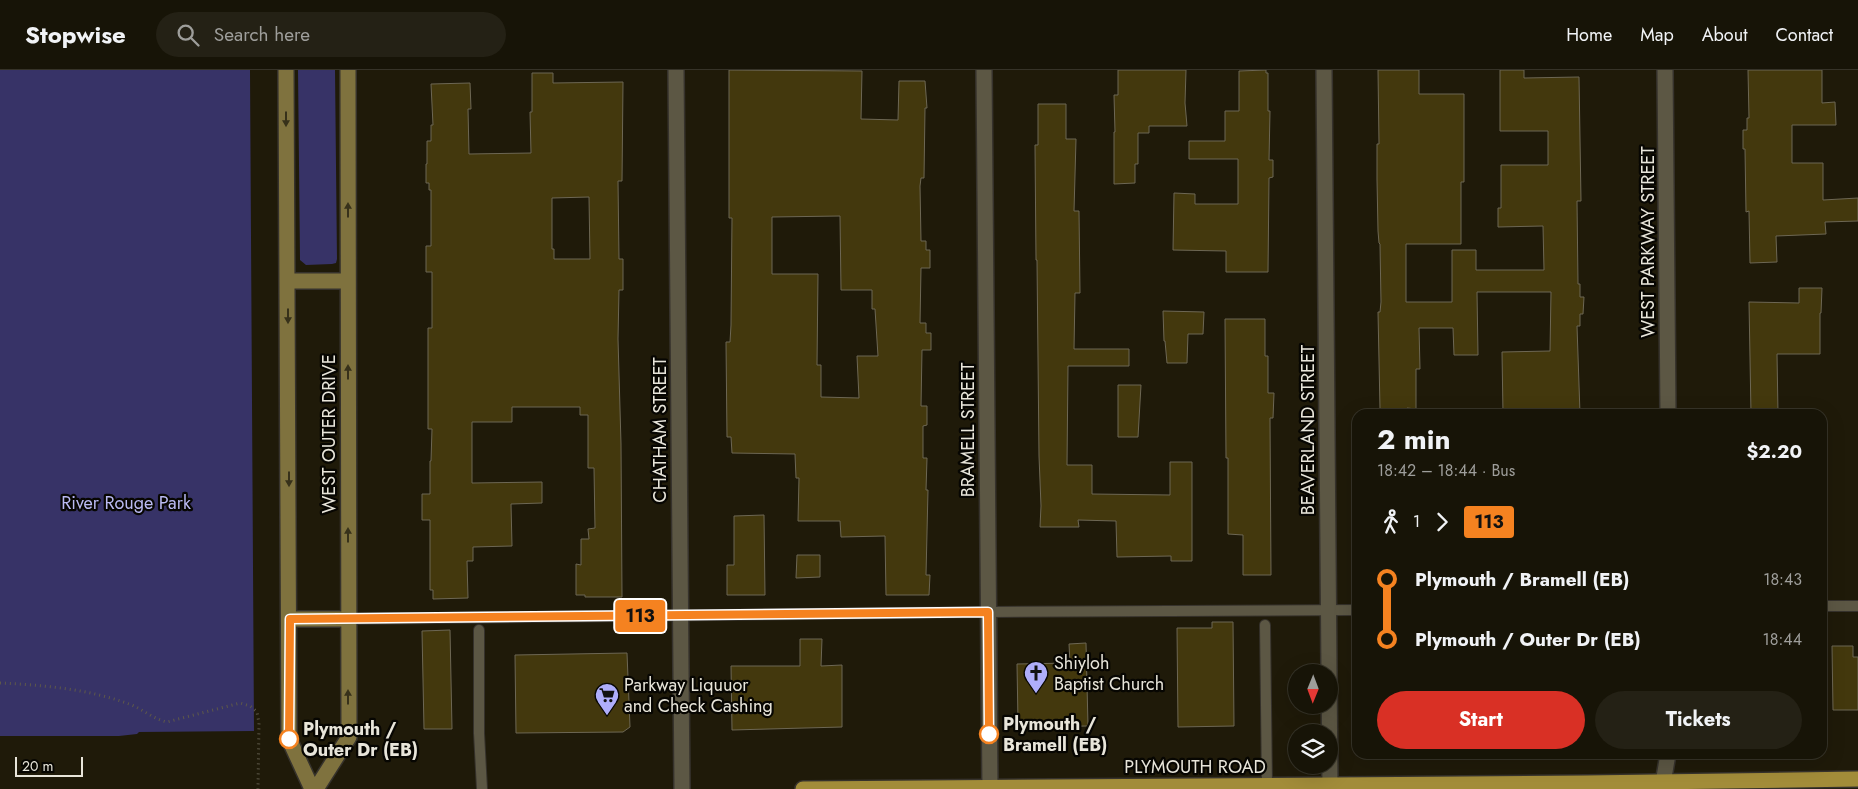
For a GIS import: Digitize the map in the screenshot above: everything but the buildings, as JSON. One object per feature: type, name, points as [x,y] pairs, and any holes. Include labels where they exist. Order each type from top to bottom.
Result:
[{"type":"main road","points":[[286,70],[290,619],[289,739],[312,789]]},
{"type":"main road","name":"WEST OUTER DRIVE","points":[[316,789],[349,737],[348,70]]},
{"type":"main road","points":[[287,281],[348,281]]},
{"type":"main road","points":[[290,619],[348,619]]},
{"type":"main road","name":"PLYMOUTH ROAD","points":[[803,789],[1773,785],[1858,779]]},
{"type":"street","name":"CHATHAM STREET","points":[[676,70],[682,789]]},
{"type":"street","name":"BRAMELL STREET","points":[[984,70],[990,788]]},
{"type":"street","name":"BEAVERLAND STREET","points":[[1324,70],[1330,787]]},
{"type":"street","name":"WEST PARKWAY STREET","points":[[1665,70],[1668,409]]},
{"type":"street","points":[[1663,786],[1667,759]]},
{"type":"lane","points":[[1827,606],[1858,606]]},
{"type":"lane","points":[[348,619],[1352,610]]},
{"type":"lane","points":[[1265,625],[1267,786]]},
{"type":"lane","points":[[479,630],[479,733],[482,789]]},
{"type":"path","points":[[0,684],[81,691],[130,704],[157,720],[167,722],[240,703],[250,706],[257,712],[259,724],[258,789]]},
{"type":"green space","name":"River Rouge Park","points":[[0,70],[250,70],[254,731],[139,732],[137,734],[119,736],[0,736]]},
{"type":"green space","points":[[298,70],[335,70],[337,259],[336,263],[332,264],[306,265],[300,260]]},
{"type":"bus line","name":"113","points":[[289,739],[290,619],[988,612],[989,734]]},
{"type":"place","name":"Shiyloh Baptist Church","points":[[1036,694]]},
{"type":"place","name":"Parkway Liquuor and Check Cashing","points":[[607,716]]},
{"type":"place","name":"Plymouth / Bramell (EB)","points":[[989,734]]},
{"type":"place","name":"Plymouth / Outer Dr (EB)","points":[[289,739]]}]
